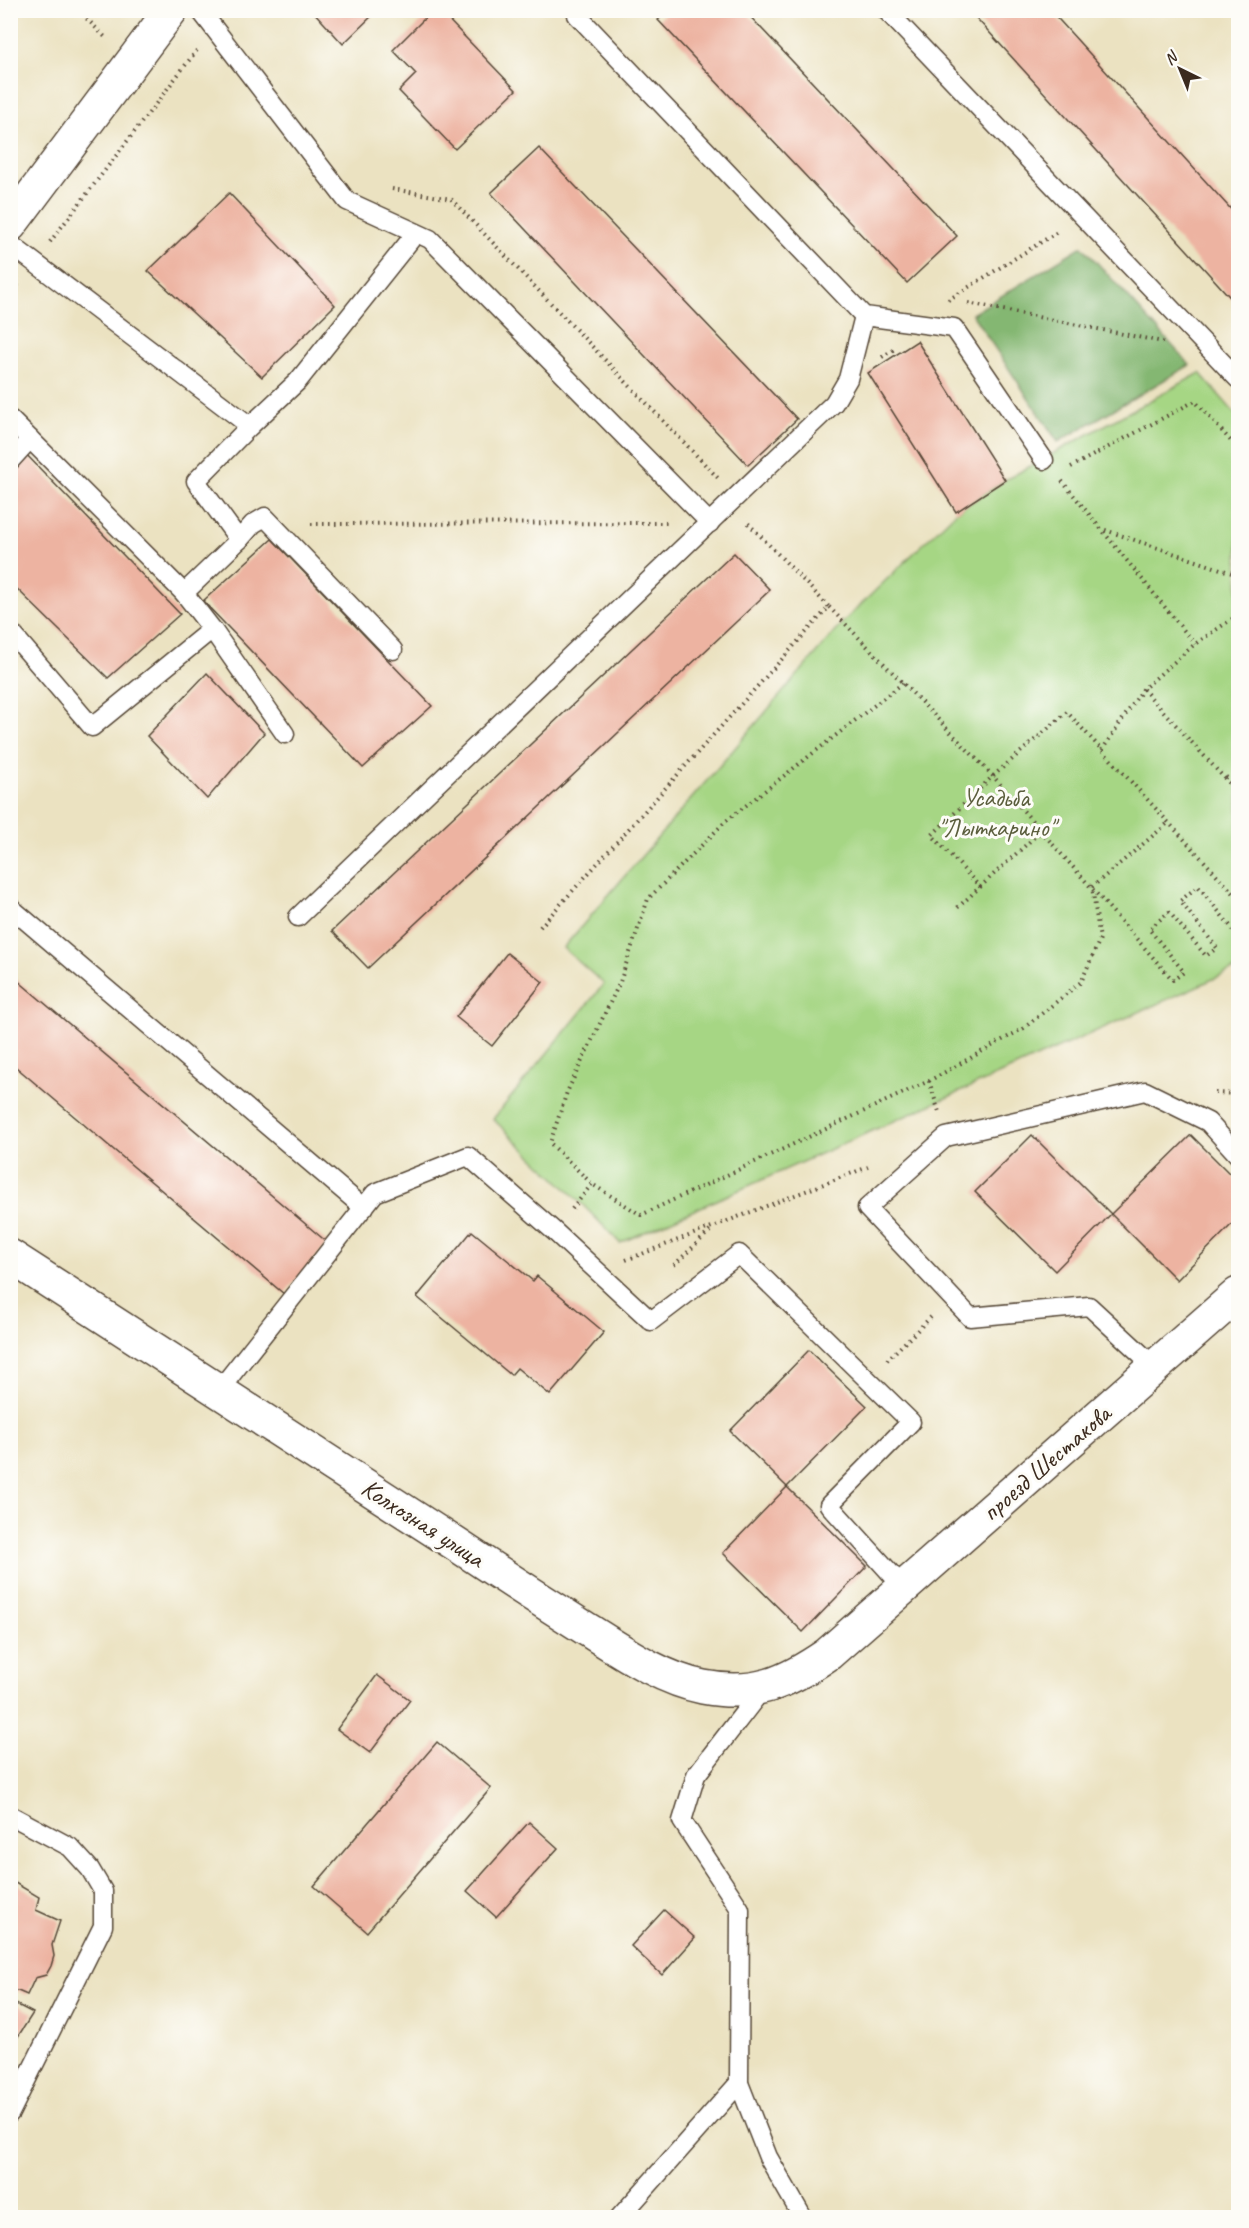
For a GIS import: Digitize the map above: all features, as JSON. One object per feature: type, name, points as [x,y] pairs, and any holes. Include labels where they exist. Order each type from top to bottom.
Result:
[{"type":"street","points":[[10,225],[171,10]]},
{"type":"street","name":"Колхозная улица","points":[[10,1256],[220,1389],[626,1654],[676,1678],[702,1686],[732,1691],[764,1687],[797,1675],[828,1654],[852,1633]]},
{"type":"street","name":"проезд Шестакова","points":[[852,1633],[1239,1294]]},
{"type":"lane","points":[[200,10],[347,201],[430,239],[710,523]]},
{"type":"lane","points":[[582,10],[577,15],[864,316],[954,328],[1044,460]]},
{"type":"lane","points":[[886,10],[1239,379]]},
{"type":"lane","points":[[238,540],[195,480],[298,381],[416,233]]},
{"type":"lane","points":[[10,244],[250,426]]},
{"type":"lane","points":[[298,917],[834,403],[848,379],[864,316]]},
{"type":"lane","points":[[10,419],[184,593],[285,734]]},
{"type":"lane","points":[[10,461],[30,439]]},
{"type":"lane","points":[[184,593],[253,524],[265,517],[393,650]]},
{"type":"lane","points":[[10,631],[92,727],[212,629]]},
{"type":"lane","points":[[10,907],[364,1208]]},
{"type":"lane","points":[[1155,1367],[1089,1306],[970,1317],[867,1208],[946,1137],[1145,1091],[1208,1122],[1239,1155]]},
{"type":"lane","points":[[220,1389],[375,1193],[468,1156],[651,1321],[739,1254],[911,1422],[829,1505],[904,1588]]},
{"type":"lane","points":[[764,1687],[696,1775],[682,1821],[740,1909],[739,2083],[768,2157],[803,2217]]},
{"type":"lane","points":[[10,1815],[70,1847],[90,1869],[103,1891],[103,1926],[10,2113]]},
{"type":"lane","points":[[619,2217],[739,2083]]},
{"type":"path","points":[[78,10],[109,41]]},
{"type":"path","points":[[10,294],[215,30]]},
{"type":"path","points":[[381,188],[451,199],[720,480]]},
{"type":"path","points":[[1083,216],[949,299],[1212,351]]},
{"type":"path","points":[[848,379],[932,325]]},
{"type":"path","points":[[1057,474],[1195,401],[1239,449]]},
{"type":"path","points":[[1044,460],[1104,529],[1195,644]]},
{"type":"path","points":[[729,505],[993,776],[1173,980],[1184,972],[1149,929],[1169,912],[1206,956],[1217,948],[1180,901],[1198,886],[1236,933],[1239,932]]},
{"type":"path","points":[[272,524],[710,523]]},
{"type":"path","points":[[1104,529],[1239,575]]},
{"type":"path","points":[[540,927],[830,607]]},
{"type":"path","points":[[1102,750],[1143,689],[1195,644],[1239,615]]},
{"type":"path","points":[[903,683],[726,820],[648,899],[620,982],[567,1092],[550,1143],[592,1184],[641,1215],[930,1081],[1024,1028],[1081,982],[1100,939],[1092,887]]},
{"type":"path","points":[[1143,689],[1239,793]]},
{"type":"path","points":[[980,887],[933,835],[993,776],[1067,712],[1239,898]]},
{"type":"path","points":[[1224,777],[1239,783]]},
{"type":"path","points":[[1092,887],[1168,823]]},
{"type":"path","points":[[955,910],[1041,831]]},
{"type":"path","points":[[598,1271],[869,1167]]},
{"type":"path","points":[[867,1379],[951,1297]]},
{"type":"green space","points":[[1082,246],[1190,365],[1058,442],[972,314]]},
{"type":"green space","name":"Усадьба \"Лыткарино\"","points":[[1200,373],[1238,417],[1238,968],[620,1243],[493,1119],[604,984],[563,948],[844,621],[956,512],[1005,480]]},
{"type":"building","points":[[312,10],[378,10],[343,44]]},
{"type":"building","points":[[433,10],[439,10],[516,90],[455,149],[399,91],[416,74],[393,50]]},
{"type":"building","points":[[669,10],[744,10],[957,236],[907,283],[658,20]]},
{"type":"building","points":[[969,10],[1050,10],[1238,217],[1238,306]]},
{"type":"building","points":[[539,148],[797,419],[748,465],[491,193]]},
{"type":"building","points":[[229,193],[335,305],[262,377],[148,271]]},
{"type":"building","points":[[917,341],[1005,480],[956,512],[868,373]]},
{"type":"building","points":[[22,450],[180,614],[108,678],[10,582],[10,461]]},
{"type":"building","points":[[272,539],[432,706],[363,768],[203,601]]},
{"type":"building","points":[[734,553],[770,590],[368,968],[332,931]]},
{"type":"building","points":[[207,673],[264,733],[207,799],[147,736]]},
{"type":"building","points":[[507,953],[543,982],[492,1046],[456,1017]]},
{"type":"building","points":[[10,974],[328,1243],[284,1294],[10,1062]]},
{"type":"building","points":[[1032,1135],[1111,1214],[1055,1271],[975,1192]]},
{"type":"building","points":[[1191,1135],[1238,1182],[1238,1218],[1177,1280],[1111,1214]]},
{"type":"building","points":[[472,1231],[533,1281],[537,1276],[604,1332],[550,1395],[517,1368],[511,1375],[417,1297]]},
{"type":"building","points":[[809,1350],[867,1406],[787,1487],[730,1431]]},
{"type":"building","points":[[787,1487],[867,1566],[803,1632],[723,1553]]},
{"type":"building","points":[[377,1675],[410,1700],[370,1753],[337,1729]]},
{"type":"building","points":[[437,1742],[491,1788],[367,1932],[314,1886]]},
{"type":"building","points":[[529,1822],[558,1848],[496,1917],[467,1891]]},
{"type":"building","points":[[10,1880],[39,1897],[36,1910],[60,1921],[52,1945],[54,1956],[51,1966],[46,1975],[35,1978],[27,1995],[18,1991],[10,1991]]},
{"type":"building","points":[[664,1910],[695,1938],[662,1975],[631,1946]]},
{"type":"building","points":[[10,2001],[33,2013],[17,2038],[10,2035]]}]
